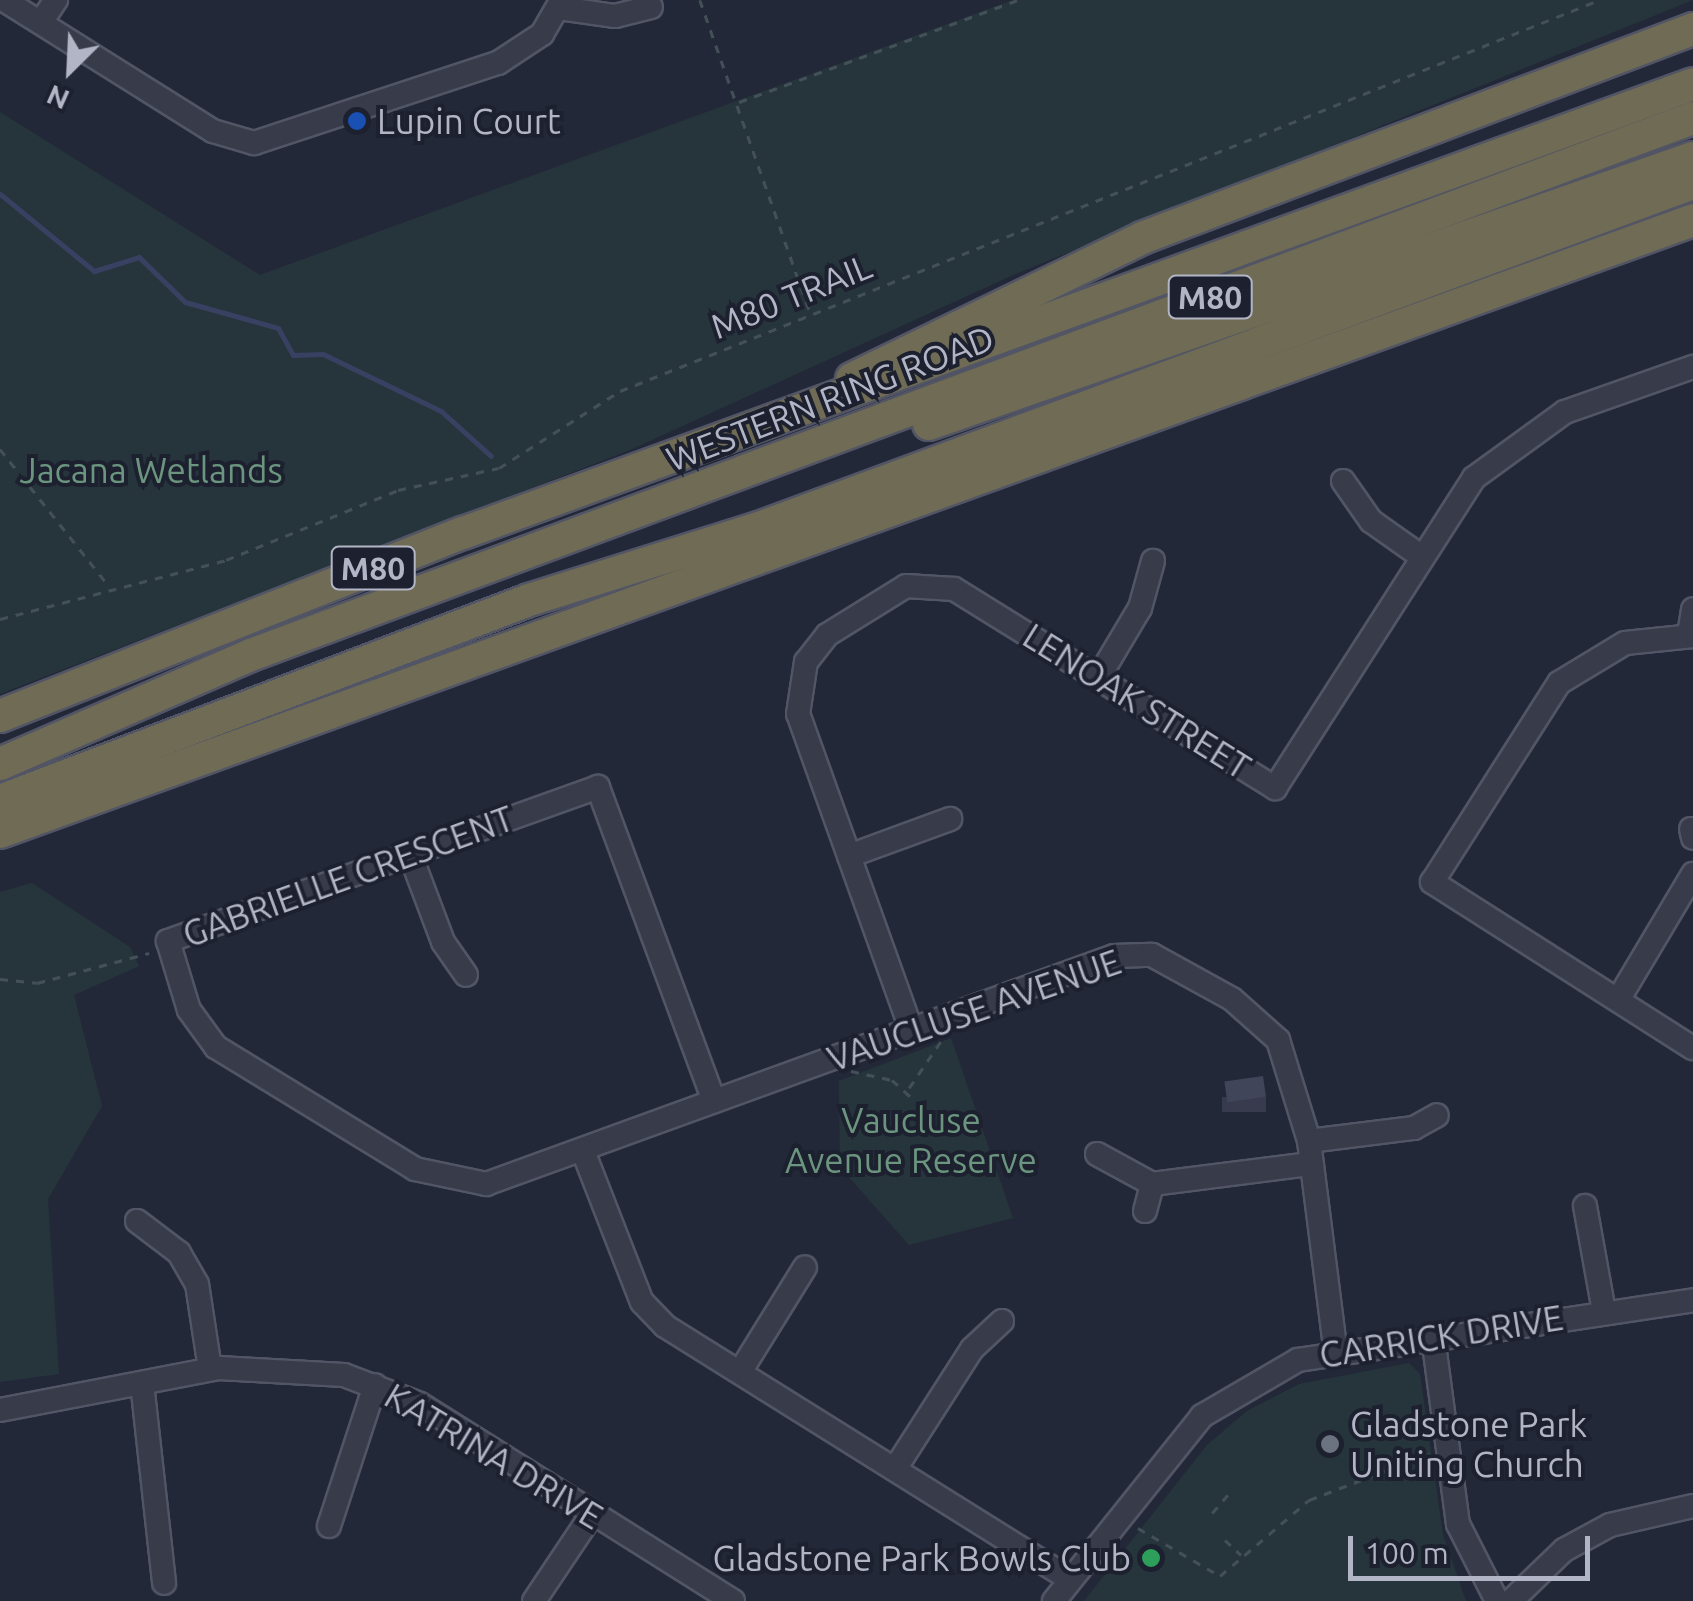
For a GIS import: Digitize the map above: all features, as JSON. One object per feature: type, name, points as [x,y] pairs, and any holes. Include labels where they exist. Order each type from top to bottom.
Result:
[{"type":"highway","points":[[752,434],[1040,280],[1693,29]]},
{"type":"highway","name":"WESTERN RING ROAD","points":[[0,716],[463,533],[752,434],[1693,84]]},
{"type":"highway","name":"WESTERN RING ROAD","points":[[0,764],[248,656],[728,482],[1693,118]]},
{"type":"highway","points":[[728,482],[1098,371],[1693,158]]},
{"type":"highway","points":[[274,730],[756,529],[1693,183]]},
{"type":"highway","points":[[0,832],[1693,220]]},
{"type":"highway","points":[[0,801],[529,600],[756,529]]},
{"type":"street","points":[[4,0],[212,131],[254,143],[498,62],[528,47],[561,4],[615,16],[651,8]]},
{"type":"street","points":[[41,22],[56,0]]},
{"type":"street","name":"LENOAK STREET","points":[[911,1029],[798,700],[806,662],[847,620],[906,586],[954,590],[1100,675],[1275,788],[1419,555],[1474,478],[1507,450],[1564,412],[1693,367]]},
{"type":"street","points":[[1344,481],[1371,521],[1419,555]]},
{"type":"street","points":[[1100,675],[1140,608],[1153,561]]},
{"type":"street","points":[[1693,609],[1691,636],[1624,643],[1559,683],[1432,882],[1693,1048]]},
{"type":"street","name":"GABRIELLE CRESCENT","points":[[582,1151],[486,1184],[415,1169],[216,1047],[189,1010],[168,941],[598,787],[714,1101]]},
{"type":"street","points":[[849,856],[950,819]]},
{"type":"street","points":[[410,854],[442,942],[466,975]]},
{"type":"street","points":[[1618,1000],[1693,874]]},
{"type":"street","name":"VAUCLUSE AVENUE","points":[[582,1151],[1114,956],[1152,956],[1232,999],[1278,1040],[1310,1153],[1335,1348]]},
{"type":"street","points":[[1097,1154],[1152,1184],[1414,1128],[1437,1115]]},
{"type":"street","points":[[582,1151],[642,1302],[740,1372],[1070,1579]]},
{"type":"street","points":[[1145,1211],[1152,1184]]},
{"type":"street","points":[[1585,1206],[1604,1312]]},
{"type":"street","points":[[137,1222],[180,1253],[197,1284],[210,1369]]},
{"type":"street","points":[[740,1372],[805,1267]]},
{"type":"street","name":"CARRICK DRIVE","points":[[1054,1601],[1202,1416],[1255,1380],[1335,1348],[1693,1300]]},
{"type":"street","points":[[896,1469],[972,1349],[1002,1321]]},
{"type":"street","points":[[1433,1337],[1441,1497],[1472,1564],[1498,1601]]},
{"type":"street","name":"KATRINA DRIVE","points":[[0,1410],[210,1369],[307,1368],[375,1385],[733,1601]]},
{"type":"street","points":[[142,1383],[164,1583]]},
{"type":"street","points":[[329,1526],[375,1385]]},
{"type":"street","points":[[1511,1601],[1564,1550],[1610,1526],[1693,1506]]},
{"type":"street","points":[[534,1601],[593,1514]]},
{"type":"path","points":[[700,0],[812,317]]},
{"type":"path","points":[[738,102],[1017,0]]},
{"type":"path","name":"M80 TRAIL","points":[[0,619],[110,587],[226,560],[398,490],[499,468],[620,391],[1599,0]]},
{"type":"path","points":[[0,449],[110,587]]},
{"type":"path","points":[[0,979],[37,983],[170,952]]},
{"type":"path","points":[[913,1098],[909,1090],[914,1073],[939,1054],[940,1037]]},
{"type":"path","points":[[850,1070],[909,1090]]},
{"type":"path","points":[[1214,1583],[1309,1500],[1433,1454]]},
{"type":"path","points":[[1212,1513],[1230,1492]]},
{"type":"path","points":[[1137,1527],[1220,1576]]},
{"type":"path","points":[[1225,1540],[1242,1555]]},
{"type":"green space","name":"Jacana Wetlands","points":[[1013,0],[1693,0],[1013,275],[630,450],[0,694],[0,112],[260,275]]},
{"type":"green space","points":[[32,883],[130,947],[139,966],[74,995],[102,1106],[48,1199],[59,1374],[0,1382],[0,892]]},
{"type":"green space","name":"Vaucluse Avenue Reserve","points":[[951,1038],[1013,1218],[909,1245],[840,1167],[839,1081]]},
{"type":"green space","points":[[1409,1363],[1420,1374],[1443,1535],[1466,1601],[1084,1601],[1207,1445],[1247,1411],[1299,1384]]},
{"type":"building","points":[[1263,1076],[1266,1097],[1227,1102],[1224,1081]]},
{"type":"waterway","points":[[0,194],[94,271],[139,257],[185,302],[278,328],[293,355],[323,354],[441,411],[491,456]]},
{"type":"place","name":"Lupin Court","points":[[357,121]]},
{"type":"place","name":"Gladstone Park Uniting Church","points":[[1330,1444]]},
{"type":"place","name":"Gladstone Park Bowls Club","points":[[1151,1558]]}]
